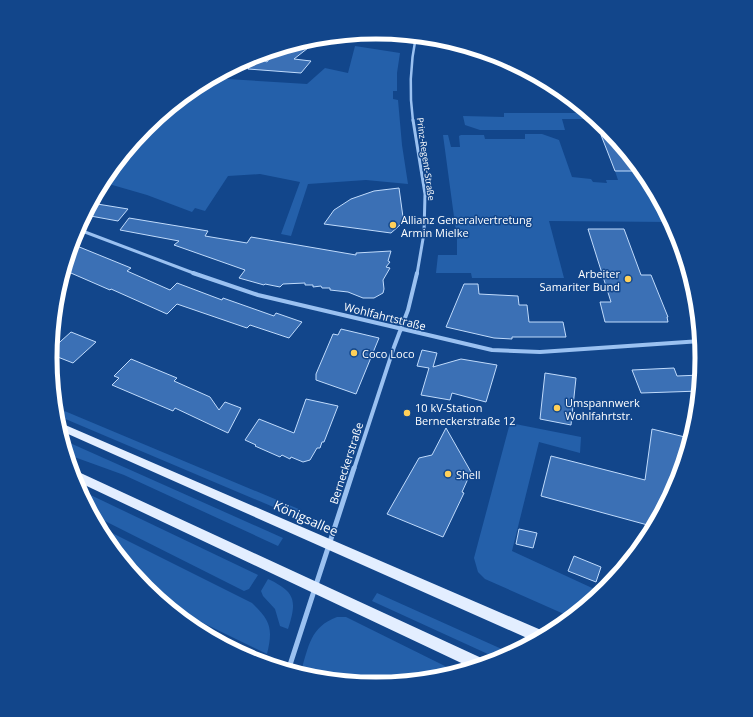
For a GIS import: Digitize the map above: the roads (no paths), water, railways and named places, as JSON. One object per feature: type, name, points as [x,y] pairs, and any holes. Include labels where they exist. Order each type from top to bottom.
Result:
[{"type":"main road","name":"Königsallee","points":[[65,428],[536,635]]},
{"type":"main road","points":[[80,478],[475,662]]},
{"type":"street","name":"Prinz-Regent-Straße","points":[[402,329],[408,315],[419,271],[426,210],[410,94],[410,67],[415,42]]},
{"type":"street","name":"Wohlfahrtstraße","points":[[83,232],[155,261],[228,286],[289,303],[492,350],[540,352],[695,341]]},
{"type":"street","name":"Berneckerstraße","points":[[290,666],[372,414],[402,329]]},
{"type":"place","name":"Allianz Generalvertretung Armin Mielke","points":[[393,225]]},
{"type":"place","name":"Arbeiter Samariter Bund","points":[[628,279]]},
{"type":"place","name":"Coco Loco","points":[[354,353]]},
{"type":"place","name":"Umspannwerk Wohlfahrtstr.","points":[[557,408]]},
{"type":"place","name":"10 kV-Station Berneckerstraße 12","points":[[407,413]]},
{"type":"place","name":"Shell","points":[[448,474]]}]
